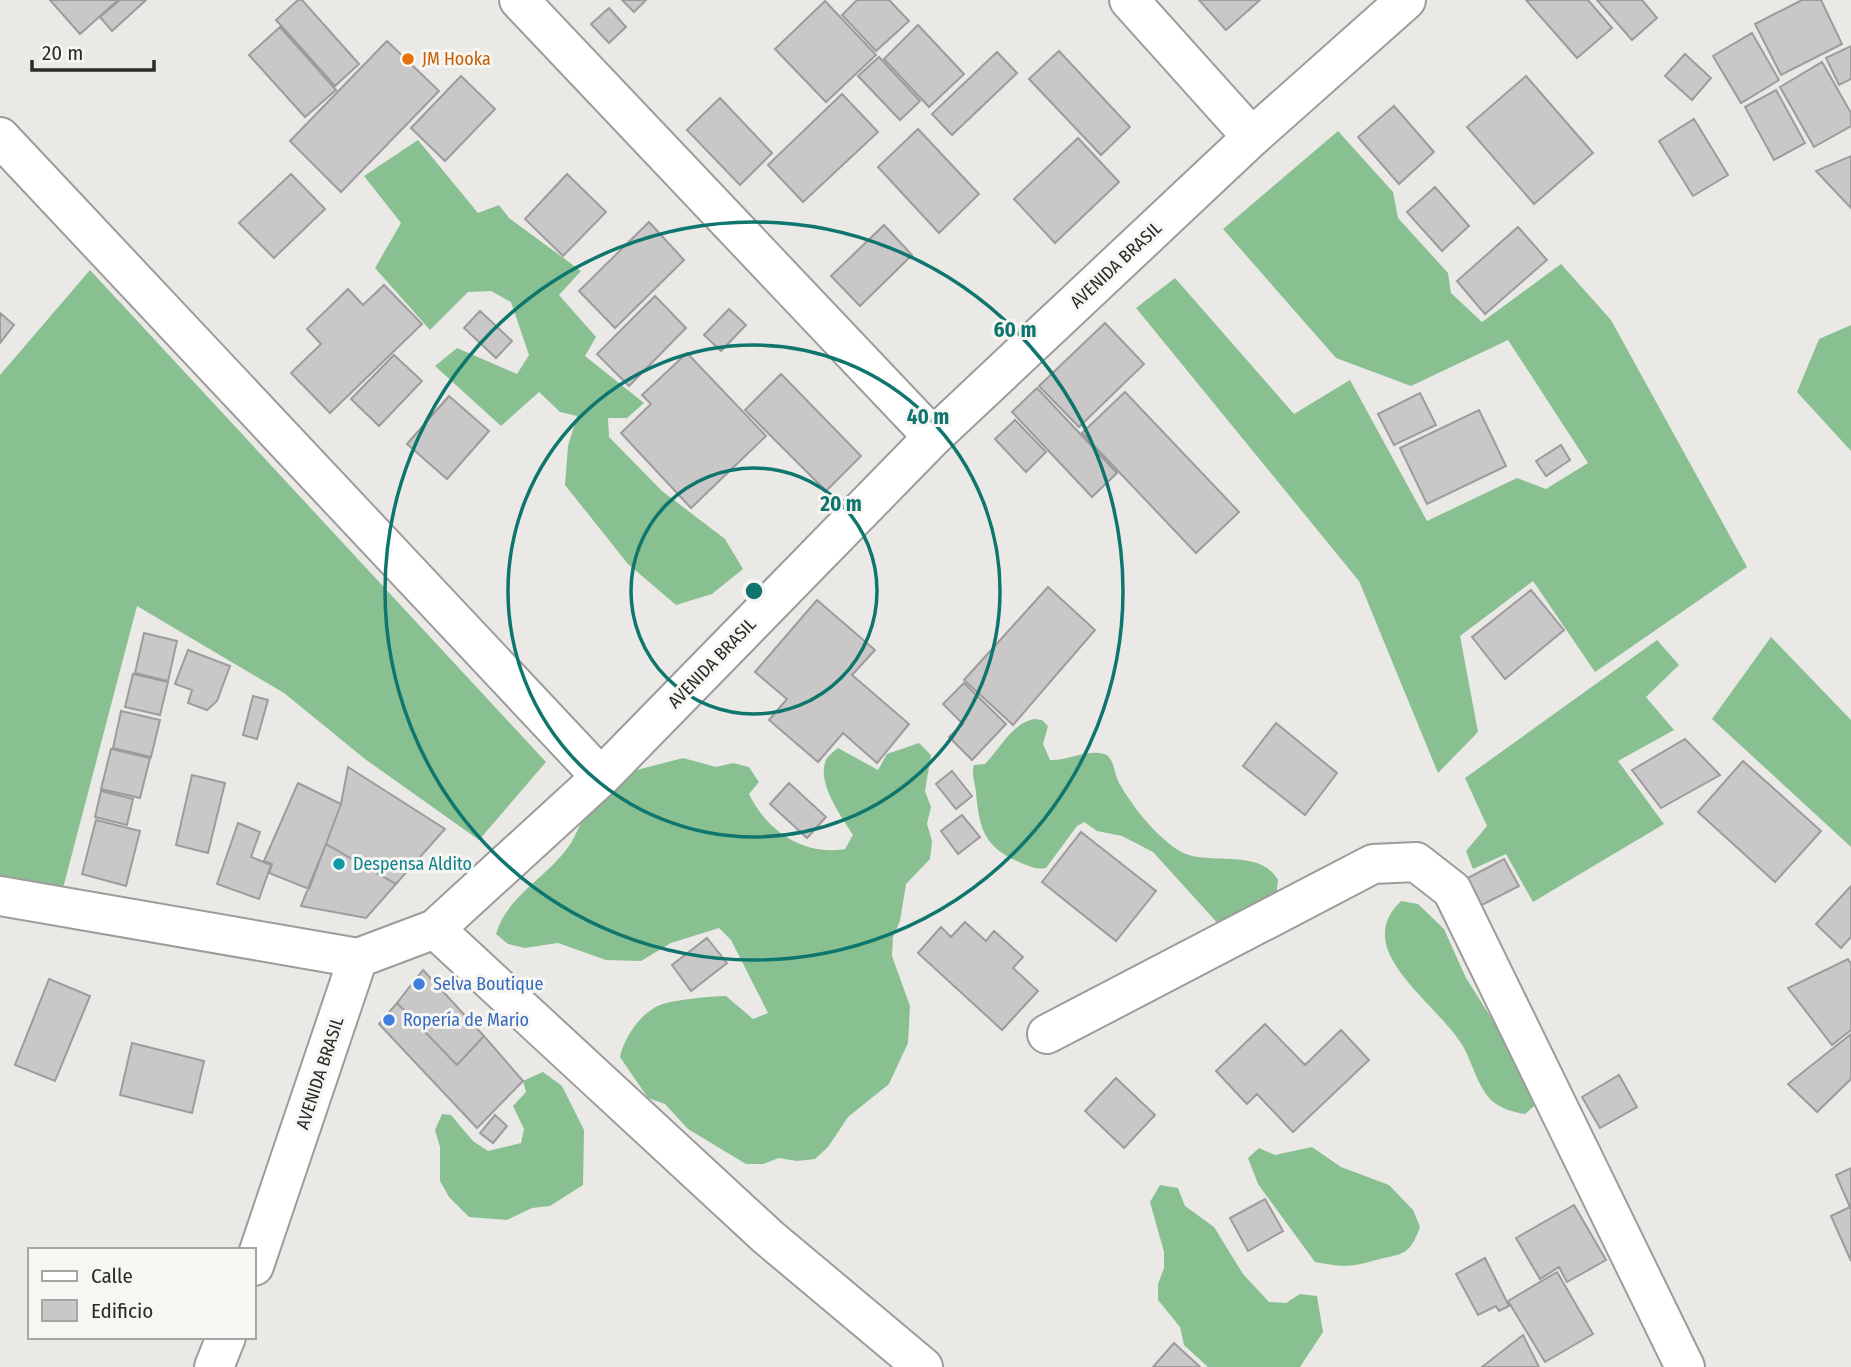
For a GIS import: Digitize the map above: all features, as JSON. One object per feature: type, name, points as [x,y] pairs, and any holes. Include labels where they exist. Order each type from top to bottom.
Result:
[{"type":"street","points":[[519,0],[933,438]]},
{"type":"street","points":[[1129,0],[1252,137]]},
{"type":"street","name":"AVENIDA BRASIL","points":[[256,1260],[358,958],[435,929],[601,777],[933,438],[1252,137],[1406,0]]},
{"type":"street","points":[[0,137],[601,777]]},
{"type":"street","points":[[1047,1034],[1373,864],[1416,862],[1452,890],[1685,1367]]},
{"type":"street","points":[[0,897],[358,958]]},
{"type":"street","points":[[435,929],[768,1237],[923,1367]]},
{"type":"street","points":[[214,1367],[225,1339]]},
{"type":"green space","points":[[1338,131],[1393,192],[1398,218],[1448,273],[1451,293],[1482,322],[1561,264],[1611,320],[1747,567],[1595,672],[1533,581],[1460,636],[1478,732],[1438,773],[1359,581],[1136,308],[1175,278],[1294,414],[1350,380],[1427,521],[1517,478],[1546,489],[1588,463],[1508,340],[1411,386],[1336,358],[1223,229]]},
{"type":"green space","points":[[418,140],[478,213],[499,205],[509,218],[581,271],[559,295],[596,337],[585,356],[644,403],[627,418],[608,418],[609,437],[662,491],[725,539],[743,569],[712,594],[676,605],[628,564],[565,485],[568,446],[577,416],[560,412],[539,392],[501,426],[435,366],[457,348],[517,374],[529,355],[511,302],[491,291],[468,292],[430,330],[375,268],[401,223],[364,176]]},
{"type":"green space","points":[[90,270],[546,762],[479,840],[365,759],[284,693],[137,606],[62,892],[0,879],[0,375]]},
{"type":"green space","points":[[1851,325],[1851,451],[1797,392],[1819,339]]},
{"type":"green space","points":[[1771,637],[1851,720],[1851,847],[1712,719]]},
{"type":"green space","points":[[1657,640],[1679,665],[1646,697],[1674,730],[1618,761],[1664,824],[1533,902],[1506,854],[1473,869],[1466,851],[1487,826],[1465,778]]},
{"type":"green space","points":[[1034,719],[1042,720],[1048,726],[1043,744],[1050,760],[1091,753],[1104,754],[1112,761],[1118,781],[1130,800],[1144,819],[1169,844],[1189,855],[1245,860],[1258,864],[1269,870],[1278,880],[1276,898],[1222,928],[1153,852],[1122,836],[1097,831],[1084,822],[1077,826],[1046,868],[1029,866],[998,850],[986,835],[979,816],[974,765],[985,764],[1013,731]]},
{"type":"green space","points":[[919,743],[931,755],[925,791],[931,807],[927,824],[932,841],[930,859],[906,884],[900,921],[893,937],[892,956],[910,1006],[908,1043],[889,1084],[848,1117],[828,1147],[815,1159],[797,1161],[779,1158],[763,1164],[746,1164],[688,1129],[665,1104],[648,1098],[620,1057],[629,1034],[640,1020],[666,1003],[726,996],[753,1019],[768,1013],[731,940],[719,928],[671,943],[641,961],[606,960],[558,943],[525,948],[508,944],[496,934],[509,908],[562,855],[589,811],[621,785],[633,771],[683,758],[716,767],[733,763],[749,767],[759,782],[749,794],[776,830],[815,849],[845,849],[853,835],[827,789],[824,769],[827,758],[838,748],[878,770],[887,754]]},
{"type":"green space","points":[[1401,901],[1418,904],[1444,929],[1466,978],[1534,1085],[1540,1101],[1525,1114],[1507,1110],[1491,1100],[1482,1088],[1456,1036],[1399,971],[1385,937],[1390,915]]},
{"type":"green space","points":[[543,1072],[562,1086],[584,1130],[583,1185],[550,1206],[532,1208],[507,1220],[469,1217],[449,1197],[440,1181],[440,1147],[435,1130],[442,1114],[451,1115],[473,1141],[488,1151],[521,1143],[524,1129],[513,1106],[526,1092],[523,1081]]},
{"type":"green space","points":[[1312,1147],[1341,1167],[1389,1185],[1413,1210],[1420,1227],[1408,1249],[1399,1254],[1352,1265],[1315,1262],[1258,1184],[1248,1158],[1259,1148],[1275,1155]]},
{"type":"green space","points":[[1160,1185],[1178,1188],[1185,1206],[1214,1227],[1243,1274],[1269,1302],[1286,1303],[1300,1294],[1317,1296],[1323,1332],[1300,1367],[1208,1367],[1184,1345],[1180,1327],[1158,1300],[1164,1252],[1150,1202]]},
{"type":"building","points":[[50,0],[118,0],[80,34]]},
{"type":"building","points":[[120,0],[146,0],[112,31],[100,17]]},
{"type":"building","points":[[298,0],[302,0],[359,64],[335,86],[276,20]]},
{"type":"building","points":[[622,0],[646,0],[634,12]]},
{"type":"building","points":[[857,0],[889,0],[909,21],[876,51],[842,15]]},
{"type":"building","points":[[1199,0],[1260,0],[1226,30]]},
{"type":"building","points":[[1526,0],[1588,0],[1612,28],[1577,58]]},
{"type":"building","points":[[1597,0],[1642,0],[1657,18],[1632,40]]},
{"type":"building","points":[[1802,0],[1821,0],[1842,44],[1781,75],[1755,24]]},
{"type":"building","points":[[825,1],[876,55],[826,102],[775,49]]},
{"type":"building","points":[[609,8],[626,27],[609,43],[591,24]]},
{"type":"building","points":[[918,25],[964,74],[929,107],[884,59]]},
{"type":"building","points":[[280,27],[336,90],[305,117],[249,55]]},
{"type":"building","points":[[1752,33],[1779,80],[1741,103],[1713,56]]},
{"type":"building","points":[[387,41],[439,91],[341,192],[290,141]]},
{"type":"building","points":[[1851,46],[1851,79],[1839,85],[1826,58]]},
{"type":"building","points":[[1059,51],[1130,127],[1101,155],[1029,79]]},
{"type":"building","points":[[997,52],[1017,73],[952,135],[932,114]]},
{"type":"building","points":[[1685,54],[1711,78],[1692,100],[1665,76]]},
{"type":"building","points":[[879,57],[920,101],[900,120],[858,76]]},
{"type":"building","points":[[1822,62],[1851,113],[1851,126],[1814,147],[1780,87]]},
{"type":"building","points":[[461,76],[495,109],[445,161],[411,128]]},
{"type":"building","points":[[1526,76],[1593,153],[1534,204],[1467,127]]},
{"type":"building","points":[[1776,90],[1805,143],[1774,160],[1745,107]]},
{"type":"building","points":[[842,94],[878,132],[803,202],[768,165]]},
{"type":"building","points":[[720,98],[772,153],[740,185],[687,130]]},
{"type":"building","points":[[1394,106],[1434,152],[1399,184],[1358,137]]},
{"type":"building","points":[[1694,119],[1728,175],[1693,196],[1659,141]]},
{"type":"building","points":[[918,129],[979,194],[939,233],[878,167]]},
{"type":"building","points":[[1078,138],[1119,182],[1055,243],[1014,199]]},
{"type":"building","points":[[1851,156],[1851,208],[1816,171]]},
{"type":"building","points":[[291,174],[325,209],[274,258],[239,223]]},
{"type":"building","points":[[567,174],[606,212],[563,256],[525,219]]},
{"type":"building","points":[[1435,187],[1469,226],[1442,251],[1407,212]]},
{"type":"building","points":[[649,222],[684,260],[615,328],[579,291]]},
{"type":"building","points":[[884,225],[912,255],[860,306],[831,276]]},
{"type":"building","points":[[1518,227],[1547,260],[1485,314],[1457,281]]},
{"type":"building","points":[[384,285],[422,324],[330,413],[291,373],[321,344],[307,329],[348,289],[363,305]]},
{"type":"building","points":[[655,296],[686,328],[629,386],[597,354]]},
{"type":"building","points":[[729,309],[746,325],[721,351],[704,335]]},
{"type":"building","points":[[480,311],[512,341],[496,358],[464,328]]},
{"type":"building","points":[[0,313],[14,325],[0,343]]},
{"type":"building","points":[[1105,323],[1144,364],[1079,427],[1039,386]]},
{"type":"building","points":[[687,353],[766,436],[691,508],[621,433],[651,404],[642,395]]},
{"type":"building","points":[[394,355],[422,381],[379,426],[351,399]]},
{"type":"building","points":[[781,374],[861,456],[826,491],[745,410]]},
{"type":"building","points":[[1037,388],[1117,473],[1092,497],[1012,412]]},
{"type":"building","points":[[1125,392],[1239,512],[1196,553],[1082,433]]},
{"type":"building","points":[[1420,393],[1436,425],[1394,445],[1378,414]]},
{"type":"building","points":[[449,396],[489,431],[447,479],[407,444]]},
{"type":"building","points":[[1479,410],[1506,466],[1427,504],[1400,448]]},
{"type":"building","points":[[1015,420],[1046,452],[1026,472],[995,439]]},
{"type":"building","points":[[1561,445],[1570,460],[1546,476],[1536,461]]},
{"type":"building","points":[[1048,587],[1095,630],[1013,725],[964,680]]},
{"type":"building","points":[[1531,590],[1564,630],[1505,679],[1472,637]]},
{"type":"building","points":[[817,600],[875,650],[852,675],[909,724],[877,763],[843,733],[818,762],[769,720],[787,699],[755,672]]},
{"type":"building","points":[[144,633],[177,641],[168,681],[135,673]]},
{"type":"building","points":[[188,650],[230,666],[217,701],[207,710],[188,703],[192,690],[175,684]]},
{"type":"building","points":[[133,674],[168,682],[160,715],[125,707]]},
{"type":"building","points":[[964,683],[1006,724],[972,760],[949,737],[963,724],[943,704]]},
{"type":"building","points":[[253,696],[268,700],[257,739],[243,735]]},
{"type":"building","points":[[121,711],[160,720],[151,757],[113,748]]},
{"type":"building","points":[[1276,723],[1337,773],[1305,815],[1243,766]]},
{"type":"building","points":[[1685,739],[1720,775],[1661,808],[1632,770]]},
{"type":"building","points":[[111,749],[150,758],[140,798],[101,789]]},
{"type":"building","points":[[1743,761],[1821,831],[1775,882],[1698,812]]},
{"type":"building","points":[[348,767],[445,829],[396,884],[326,844],[341,804]]},
{"type":"building","points":[[952,771],[972,796],[956,809],[936,784]]},
{"type":"building","points":[[192,775],[225,783],[208,853],[176,845]]},
{"type":"building","points":[[298,783],[341,804],[309,889],[269,873],[272,864],[264,861]]},
{"type":"building","points":[[789,783],[826,817],[807,838],[770,804]]},
{"type":"building","points":[[101,791],[133,799],[127,825],[95,817]]},
{"type":"building","points":[[962,815],[980,837],[958,854],[941,831]]},
{"type":"building","points":[[96,820],[140,831],[126,886],[82,874]]},
{"type":"building","points":[[238,823],[260,832],[251,857],[271,865],[259,899],[217,884]]},
{"type":"building","points":[[1081,832],[1156,891],[1116,941],[1042,882]]},
{"type":"building","name":"Despensa Aldito","points":[[326,844],[396,884],[366,918],[301,906]]},
{"type":"building","points":[[1504,859],[1519,886],[1480,906],[1466,879]]},
{"type":"building","points":[[1851,886],[1851,937],[1841,948],[1816,924]]},
{"type":"building","points":[[965,922],[986,941],[994,931],[1023,957],[1013,968],[1038,991],[1002,1030],[918,953],[941,927],[951,937]]},
{"type":"building","points":[[707,938],[727,963],[691,991],[672,965]]},
{"type":"building","points":[[1848,959],[1851,964],[1851,1030],[1832,1045],[1788,988]]},
{"type":"building","points":[[423,970],[484,1036],[457,1065],[397,1003]]},
{"type":"building","points":[[49,979],[90,996],[55,1081],[15,1065]]},
{"type":"building","points":[[397,1003],[457,1065],[484,1036],[523,1081],[477,1128],[379,1024]]},
{"type":"building","points":[[1265,1024],[1305,1065],[1341,1030],[1369,1060],[1293,1132],[1257,1094],[1247,1104],[1216,1071]]},
{"type":"building","points":[[1851,1034],[1851,1079],[1817,1112],[1788,1084]]},
{"type":"building","points":[[132,1043],[204,1061],[192,1113],[120,1095]]},
{"type":"building","points":[[1619,1075],[1637,1107],[1600,1128],[1582,1097]]},
{"type":"building","points":[[1116,1078],[1155,1115],[1124,1148],[1085,1111]]},
{"type":"building","points":[[495,1115],[507,1126],[493,1143],[480,1133]]},
{"type":"building","points":[[1851,1168],[1851,1261],[1831,1216],[1850,1207],[1836,1175]]},
{"type":"building","points":[[1265,1199],[1283,1231],[1248,1251],[1230,1218]]},
{"type":"building","points":[[1574,1205],[1606,1260],[1567,1282],[1559,1267],[1540,1279],[1516,1238]]},
{"type":"building","points":[[1485,1258],[1509,1306],[1499,1311],[1496,1306],[1478,1315],[1456,1274]]},
{"type":"building","points":[[1557,1272],[1593,1334],[1545,1362],[1508,1301]]},
{"type":"building","points":[[1523,1335],[1539,1367],[1482,1367]]},
{"type":"building","points":[[1174,1343],[1200,1367],[1153,1367]]},
{"type":"place","name":"JM Hooka","points":[[408,59]]},
{"type":"place","name":"Despensa Aldito","points":[[339,864]]},
{"type":"place","name":"Selva Boutique","points":[[419,984]]},
{"type":"place","name":"Ropería de Mario","points":[[389,1020]]}]
